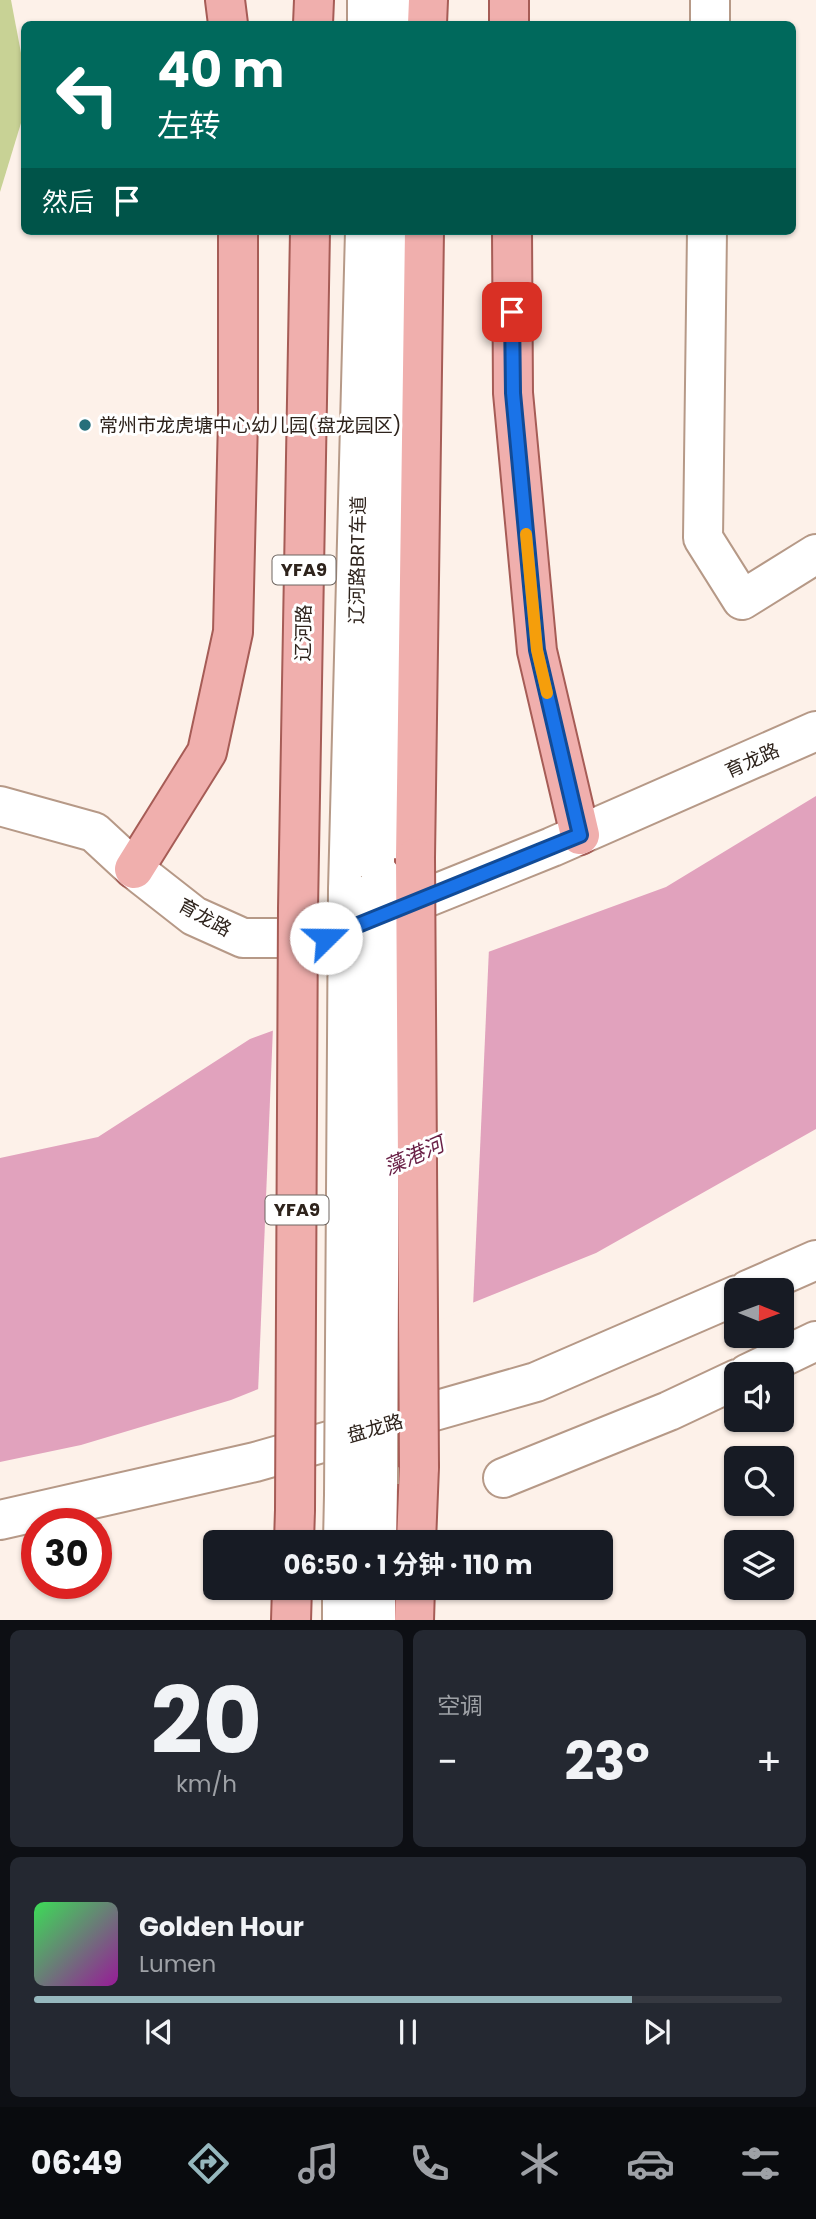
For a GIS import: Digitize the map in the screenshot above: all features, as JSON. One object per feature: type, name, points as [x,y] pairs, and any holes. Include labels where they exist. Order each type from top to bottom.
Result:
[{"type":"main road","points":[[225,0],[228,21]]},
{"type":"main road","points":[[313,21],[314,0]]},
{"type":"main road","points":[[427,21],[428,0]]},
{"type":"main road","points":[[509,0],[509,21]]},
{"type":"main road","points":[[134,869],[207,752],[233,632],[238,419],[238,235]]},
{"type":"main road","name":"辽河路","points":[[294,1526],[298,909],[310,235]]},
{"type":"main road","points":[[416,1530],[419,1467],[415,858],[424,235]]},
{"type":"main road","points":[[512,235],[513,393],[537,650],[580,835]]},
{"type":"main road","points":[[291,1620],[292,1600]]},
{"type":"main road","points":[[414,1620],[415,1600]]},
{"type":"street","points":[[367,0],[367,21]]},
{"type":"street","points":[[396,0],[396,21]]},
{"type":"street","points":[[710,0],[710,21]]},
{"type":"street","name":"辽河路BRT车道","points":[[365,235],[365,883]]},
{"type":"street","name":"辽河路BRT车道","points":[[365,883],[394,235]]},
{"type":"street","points":[[707,235],[703,538],[742,600],[816,554]]},
{"type":"street","name":"育龙路","points":[[0,806],[94,832],[134,869],[194,916],[243,938],[326,938],[580,835],[816,731]]},
{"type":"street","points":[[365,883],[361,1489],[373,1530]]},
{"type":"street","points":[[775,1278],[816,1260]]},
{"type":"street","name":"盘龙路","points":[[0,1520],[255,1462],[536,1382],[724,1300]]},
{"type":"street","points":[[772,1362],[816,1341]]},
{"type":"street","points":[[503,1479],[669,1411],[724,1385]]},
{"type":"street","points":[[347,1530],[361,1489]]},
{"type":"street","points":[[342,1600],[342,1620]]},
{"type":"street","points":[[376,1600],[376,1620]]},
{"type":"green space","points":[[0,0],[11,0],[21,53],[21,123],[0,192]]},
{"type":"water","name":"藻港河","points":[[816,796],[816,1129],[596,1253],[231,1400],[81,1445],[0,1462],[0,1158],[98,1137],[250,1039],[666,887]]},
{"type":"pier","points":[[489,948],[473,1307],[258,1393],[273,1027]]},
{"type":"slow traffic","points":[[526,534],[537,650],[547,693]]},
{"type":"place","name":"常州市龙虎塘中心幼儿园(盘龙园区)","points":[[85,425]]},
{"type":"route","points":[[326,938],[580,835],[537,650],[513,393],[512,312]]}]
